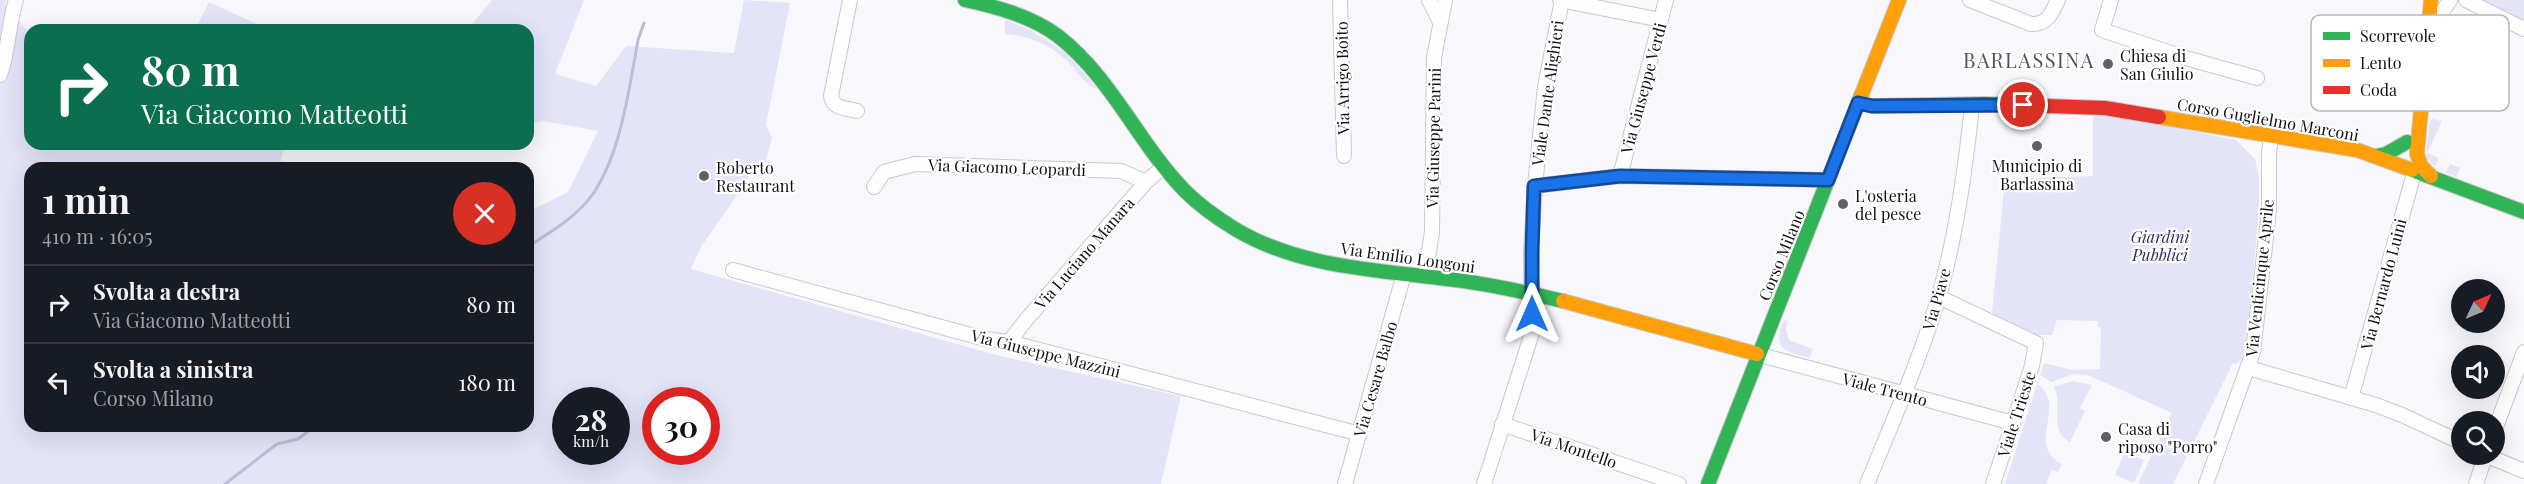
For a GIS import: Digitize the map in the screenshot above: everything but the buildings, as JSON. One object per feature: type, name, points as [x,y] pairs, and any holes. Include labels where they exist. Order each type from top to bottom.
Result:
[{"type":"street","points":[[0,75],[7,51],[9,21],[16,0]]},
{"type":"street","points":[[850,0],[831,100],[837,106],[857,111]]},
{"type":"street","name":"Via Emilio Longoni","points":[[965,0],[1010,12],[1058,37],[1086,63],[1163,166],[1188,195],[1235,229],[1262,242],[1336,264],[1460,280],[1532,294],[1757,354]]},
{"type":"street","name":"Via Arrigo Boito","points":[[1340,0],[1344,156]]},
{"type":"street","points":[[1429,0],[1435,8],[1440,24]]},
{"type":"street","name":"Via Giuseppe Parini","points":[[1425,276],[1432,232],[1434,58],[1445,0]]},
{"type":"street","points":[[1561,0],[1660,20]]},
{"type":"street","name":"Viale Dante Alighieri","points":[[1484,484],[1532,333],[1534,186],[1545,87],[1561,0]]},
{"type":"street","name":"Via Giuseppe Verdi","points":[[1620,176],[1666,0]]},
{"type":"street","name":"Corso Milano","points":[[1708,484],[1757,354],[1899,0]]},
{"type":"street","points":[[1970,0],[2031,24],[2038,24],[2047,19],[2058,0]]},
{"type":"street","points":[[2111,0],[2102,30],[2257,78]]},
{"type":"street","points":[[2430,15],[2431,0]]},
{"type":"street","points":[[2440,15],[2450,0]]},
{"type":"street","points":[[2466,0],[2496,15]]},
{"type":"street","points":[[2509,22],[2524,29]]},
{"type":"street","name":"Corso Guglielmo Marconi","points":[[1858,103],[1872,106],[1978,104],[2105,108],[2341,147],[2406,166],[2524,212]]},
{"type":"street","name":"Via Piave","points":[[1867,484],[1904,394],[1939,297],[1978,104]]},
{"type":"street","points":[[2421,111],[2413,145],[2421,166],[2431,176]]},
{"type":"street","name":"Via Venticinque Aprile","points":[[2206,484],[2249,368],[2256,333],[2266,238],[2271,137]]},
{"type":"street","points":[[2376,156],[2413,145]]},
{"type":"street","points":[[2406,166],[2401,153],[2413,145]]},
{"type":"street","name":"Via Giacomo Leopardi","points":[[874,187],[879,177],[891,168],[930,163],[1121,171],[1146,182]]},
{"type":"street","name":"Via Luciano Manara","points":[[1009,342],[1146,182],[1163,166]]},
{"type":"street","name":"Via Bernardo Luini","points":[[2350,398],[2406,166]]},
{"type":"street","points":[[1534,186],[1620,176],[1828,180]]},
{"type":"street","name":"Via Giuseppe Mazzini","points":[[733,270],[985,339],[1009,342],[1360,434]]},
{"type":"street","name":"Via Cesare Balbo","points":[[1345,484],[1404,274]]},
{"type":"street","name":"Viale Trieste","points":[[1939,297],[2036,343],[2036,354],[1993,484]]},
{"type":"street","points":[[2502,411],[2524,352]]},
{"type":"street","name":"Viale Trento","points":[[1757,354],[2013,423]]},
{"type":"street","points":[[2249,368],[2402,415],[2451,439]]},
{"type":"street","name":"Via Montello","points":[[1502,424],[1679,484]]},
{"type":"street","points":[[2505,463],[2524,471]]},
{"type":"street","points":[[2476,484],[2482,465]]},
{"type":"green space","points":[[0,0],[7,0],[5,4],[24,27],[24,150],[284,150],[280,161],[284,162],[24,162],[24,432],[534,432],[534,209],[568,192],[598,131],[543,121],[534,123],[534,24],[472,24],[492,0],[584,0],[555,74],[596,86],[626,46],[734,53],[744,0],[790,3],[766,125],[772,138],[765,164],[748,176],[749,178],[701,247],[691,269],[996,355],[1181,396],[1161,484],[0,484]]},
{"type":"green space","points":[[2474,0],[2524,0],[2524,24]]},
{"type":"green space","points":[[209,2],[257,24],[198,24]]},
{"type":"green space","points":[[1005,20],[1029,29],[1066,53],[1098,89],[1086,83],[1064,58],[1049,47],[1024,37],[1005,34]]},
{"type":"green space","name":"Giardini Pubblici","points":[[2093,111],[2236,140],[2255,159],[2259,177],[2259,209],[2247,345],[2241,360],[2236,364],[2233,363],[2173,484],[2138,484],[2172,413],[2088,375],[2074,374],[2051,382],[2040,375],[2044,363],[2072,370],[2100,369],[2101,327],[2098,327],[2098,321],[2057,320],[2052,335],[2032,335],[1992,313],[2005,179],[2093,176]]},
{"type":"green space","points":[[2432,119],[2442,121],[2427,153],[2439,158],[2435,167],[2426,158],[2429,123]]},
{"type":"green space","points":[[2450,164],[2460,168],[2456,177],[2435,167],[2446,172]]},
{"type":"green space","points":[[1784,320],[1788,321],[1786,329],[1789,340],[1813,349],[1810,358],[1787,351],[1780,343],[1779,337]]},
{"type":"green space","points":[[2073,381],[2092,385],[2080,408],[2085,411],[2070,442],[2059,431],[2054,387]]},
{"type":"green space","points":[[2037,384],[2046,393],[2049,403],[2047,446],[2051,456],[2062,464],[2058,472],[2052,470],[2046,484],[2005,484]]},
{"type":"green space","points":[[2125,452],[2144,460],[2134,483],[2115,475]]},
{"type":"waterway","points":[[534,243],[578,211],[596,189],[606,171],[621,127],[638,40],[644,23]]},
{"type":"waterway","points":[[225,484],[277,444],[298,439],[307,432]]},
{"type":"traffic: fast","points":[[965,0],[1025,18],[1058,36],[1094,71],[1168,172],[1185,191],[1222,221],[1259,242],[1285,252],[1338,265],[1476,283],[1563,301]]},
{"type":"traffic: fast","points":[[1708,484],[1861,96]]},
{"type":"traffic: fast","points":[[2376,156],[2386,154],[2407,142]]},
{"type":"traffic: fast","points":[[2412,170],[2524,212]]},
{"type":"traffic: slow","points":[[1861,96],[1899,0]]},
{"type":"traffic: slow","points":[[2430,15],[2431,0]]},
{"type":"traffic: slow","points":[[2421,111],[2417,154],[2421,166],[2431,176]]},
{"type":"traffic: slow","points":[[2159,117],[2357,150],[2412,170]]},
{"type":"traffic: slow","points":[[1563,301],[1757,354]]},
{"type":"traffic: jam","points":[[1858,103],[1873,106],[1985,104],[2105,108],[2159,117]]},
{"type":"place","name":"Chiesa di San Giulio","points":[[2108,64]]},
{"type":"place","name":"Municipio di Barlassina","points":[[2037,146]]},
{"type":"place","name":"Roberto Restaurant","points":[[704,176]]},
{"type":"place","name":"L'osteria del pesce","points":[[1843,204]]},
{"type":"place","name":"Casa di riposo \"Porro\"","points":[[2106,437]]},
{"type":"district","name":"BARLASSINA","points":[[2029,59]]},
{"type":"route","points":[[1532,314],[1534,186],[1620,176],[1828,180],[1858,103],[1889,107],[2023,105]]}]
